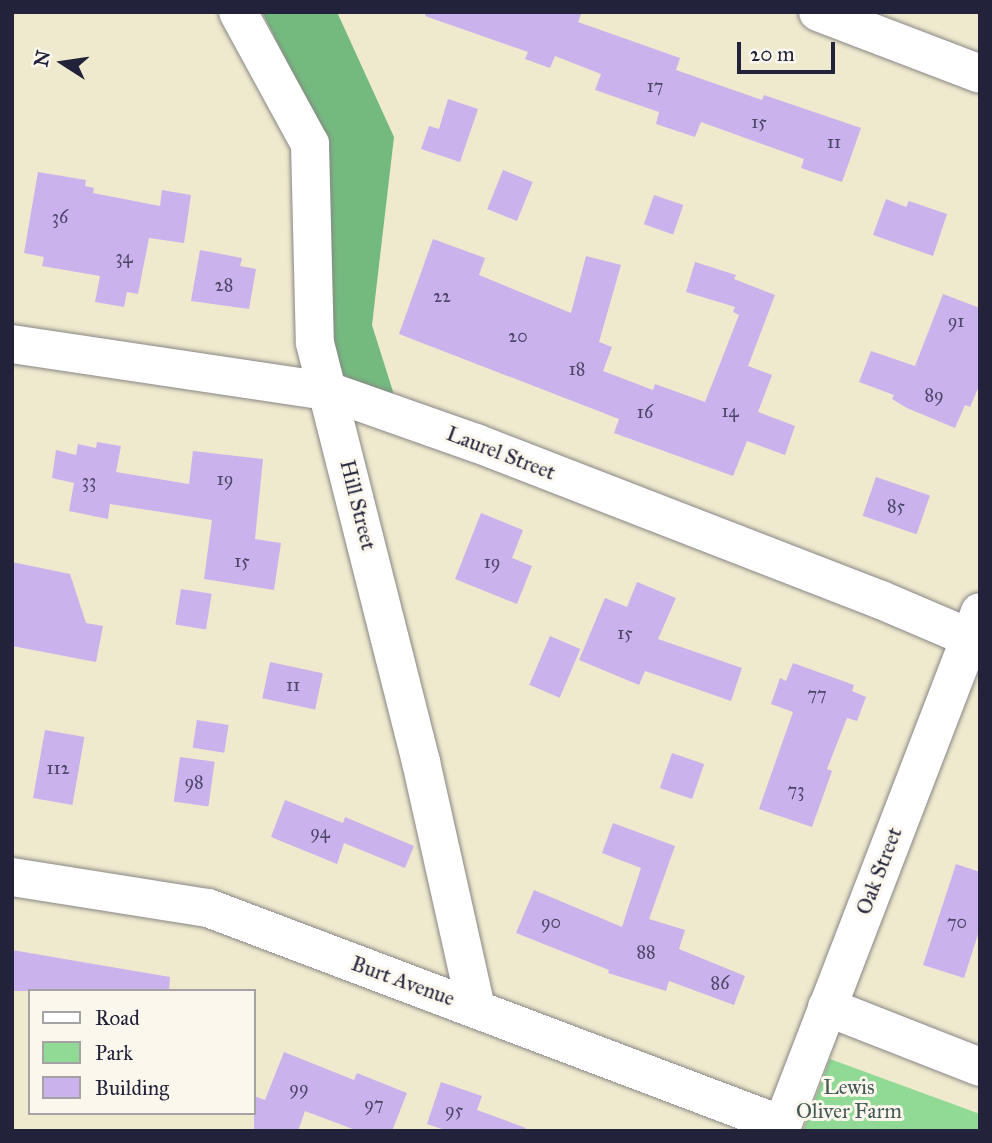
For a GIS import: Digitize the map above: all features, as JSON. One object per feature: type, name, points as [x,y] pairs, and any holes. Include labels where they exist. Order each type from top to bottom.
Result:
[{"type":"street","name":"Hill Street","points":[[238,12],[310,144],[315,343],[418,748],[476,1008]]},
{"type":"street","points":[[818,12],[980,74]]},
{"type":"street","name":"Laurel Street","points":[[12,344],[328,391],[488,447],[881,600],[975,625]]},
{"type":"street","name":"Oak Street","points":[[781,1128],[975,625]]},
{"type":"street","name":"Burt Avenue","points":[[12,877],[208,908],[476,1008],[781,1128]]},
{"type":"street","points":[[827,1007],[980,1067]]},
{"type":"green space","points":[[262,12],[337,12],[394,137],[372,325],[395,398],[340,386],[327,319],[325,138]]},
{"type":"green space","name":"Lewis Oliver Farm","points":[[830,1059],[980,1114],[980,1131],[803,1131]]},
{"type":"building","points":[[426,12],[582,12],[578,22],[680,58],[676,70],[762,100],[764,95],[861,128],[842,182],[801,168],[804,159],[701,122],[695,137],[656,124],[659,112],[595,90],[601,74],[555,56],[550,68],[525,59],[528,52],[425,16]]},
{"type":"building","points":[[448,99],[478,109],[460,162],[421,149],[429,126],[439,129]]},
{"type":"building","points":[[503,170],[533,182],[517,221],[487,209]]},
{"type":"building","points":[[38,172],[86,180],[85,186],[94,188],[93,193],[160,206],[162,190],[191,195],[184,243],[149,238],[138,294],[127,292],[124,307],[95,302],[100,276],[42,266],[44,257],[24,253]]},
{"type":"building","points":[[654,195],[683,205],[673,234],[644,224]]},
{"type":"building","points":[[886,199],[906,207],[909,201],[947,214],[933,256],[873,235]]},
{"type":"building","points":[[433,239],[485,258],[479,275],[571,313],[586,256],[621,265],[599,342],[612,347],[603,371],[653,390],[655,384],[705,402],[739,315],[733,312],[735,307],[686,292],[695,262],[736,275],[734,279],[775,295],[748,366],[772,375],[758,412],[795,426],[785,455],[747,441],[733,476],[614,433],[619,419],[399,334]]},
{"type":"building","points":[[200,250],[242,258],[240,266],[256,269],[249,309],[191,301]]},
{"type":"building","points":[[943,294],[980,308],[980,384],[970,407],[965,405],[955,428],[907,408],[892,399],[894,395],[859,382],[871,351],[915,366]]},
{"type":"building","points":[[97,442],[121,446],[116,472],[189,484],[193,451],[263,459],[255,539],[281,543],[274,590],[204,579],[212,520],[110,504],[108,519],[69,511],[74,483],[52,478],[56,450],[76,455],[78,444],[96,448]]},
{"type":"building","points":[[876,477],[930,496],[917,534],[863,516]]},
{"type":"building","points":[[481,513],[523,530],[512,558],[532,566],[517,604],[455,579]]},
{"type":"building","points":[[12,562],[70,574],[86,623],[103,626],[96,662],[12,646]]},
{"type":"building","points":[[637,582],[676,598],[658,639],[742,668],[731,701],[645,671],[639,685],[579,660],[605,598],[627,607]]},
{"type":"building","points":[[181,589],[212,594],[206,629],[175,625]]},
{"type":"building","points":[[550,636],[580,649],[560,698],[529,685]]},
{"type":"building","points":[[270,662],[323,673],[315,709],[262,698]]},
{"type":"building","points":[[793,663],[854,685],[852,691],[866,697],[857,721],[847,718],[827,769],[832,771],[812,827],[759,809],[793,712],[771,704],[780,678],[786,681]]},
{"type":"building","points":[[197,720],[229,725],[224,753],[193,748]]},
{"type":"building","points":[[45,730],[84,737],[72,805],[33,798]]},
{"type":"building","points":[[672,753],[704,764],[692,799],[660,788]]},
{"type":"building","points":[[180,757],[215,762],[208,806],[174,802]]},
{"type":"building","points":[[285,800],[343,823],[345,817],[414,846],[405,868],[344,843],[337,864],[271,837]]},
{"type":"building","points":[[613,823],[675,846],[649,919],[685,930],[679,949],[745,976],[734,1005],[669,981],[666,991],[608,973],[609,970],[516,933],[534,890],[622,927],[641,868],[602,853]]},
{"type":"building","points":[[956,864],[980,872],[980,928],[964,978],[923,965]]},
{"type":"building","points":[[12,950],[170,977],[169,989],[12,991]]},
{"type":"building","points":[[284,1052],[354,1080],[357,1073],[407,1093],[392,1131],[358,1131],[305,1111],[298,1131],[254,1131],[256,1097],[265,1100]]},
{"type":"building","points":[[441,1082],[482,1096],[477,1110],[526,1128],[525,1131],[448,1131],[427,1124]]}]
